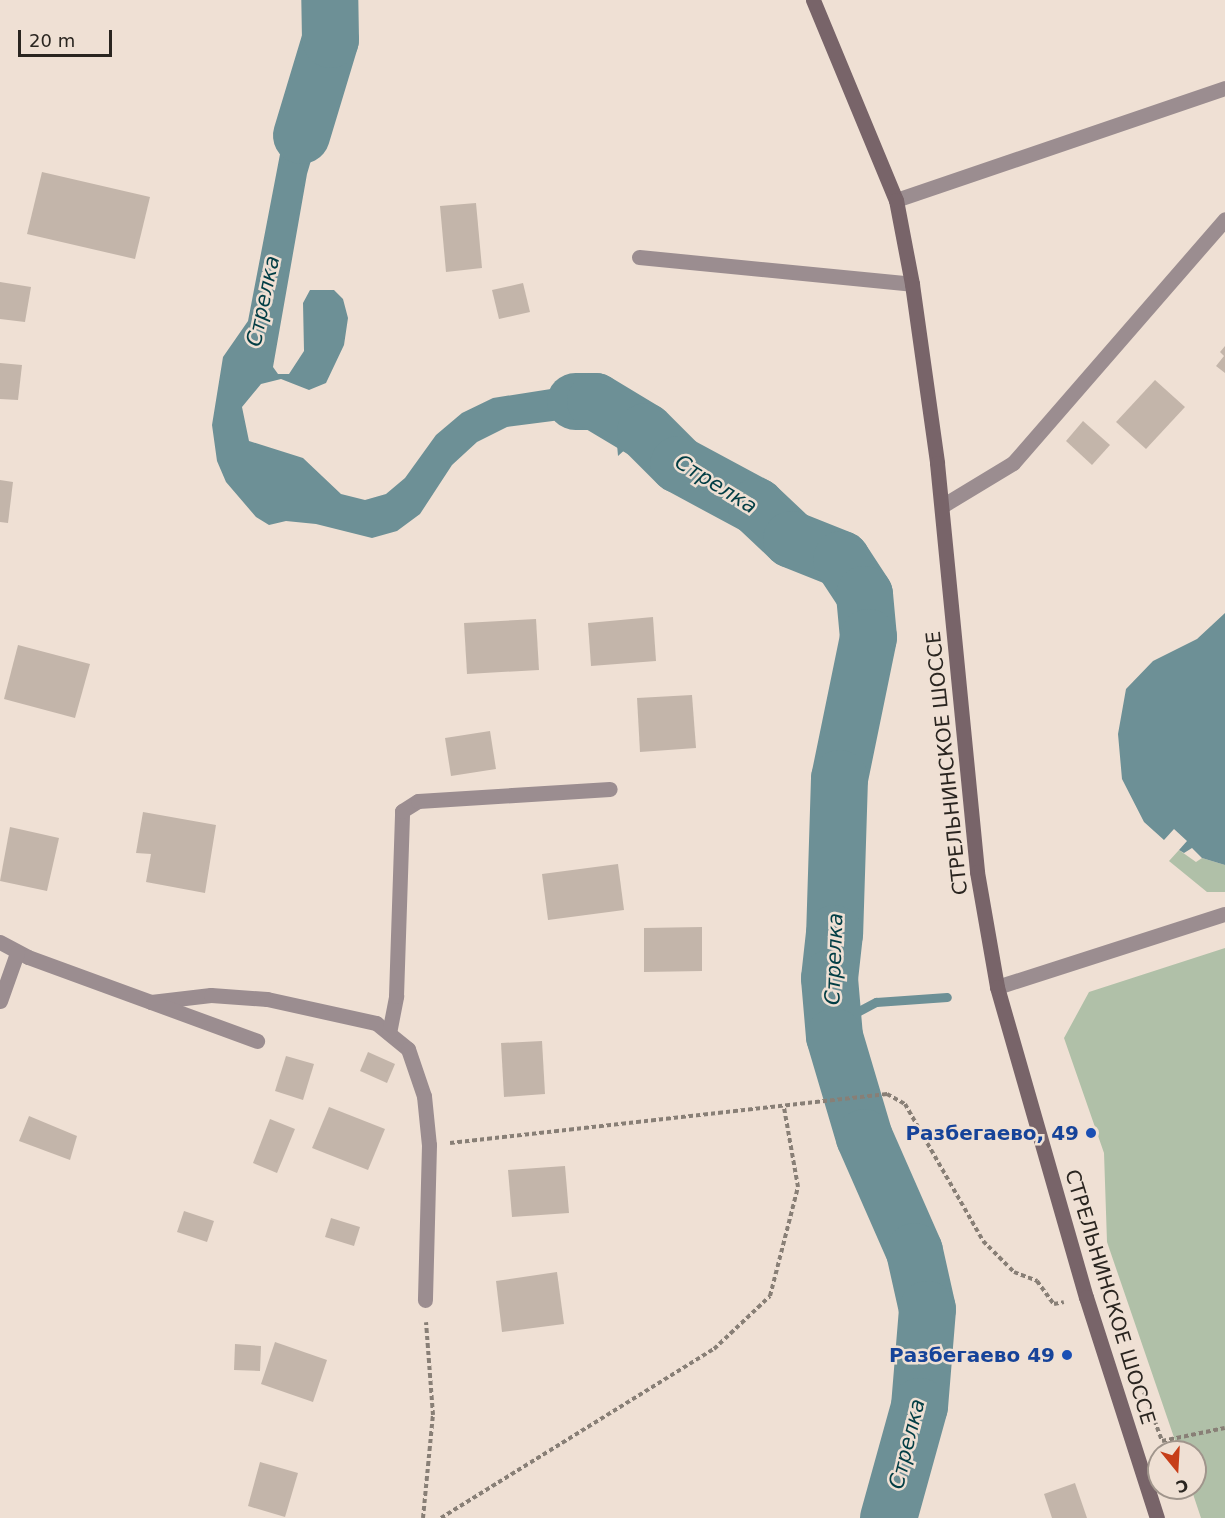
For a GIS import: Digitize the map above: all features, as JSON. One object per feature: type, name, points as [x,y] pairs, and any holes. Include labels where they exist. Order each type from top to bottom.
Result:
[{"type":"main road","name":"СТРЕЛЬНИНСКОЕ ШОССЕ","points":[[813,0],[896,200],[912,284],[942,506],[977,872],[997,987],[1086,1297],[1157,1518]]},
{"type":"street","points":[[896,200],[1225,88]]},
{"type":"street","points":[[942,506],[1013,463],[1225,219]]},
{"type":"street","points":[[639,257],[912,284]]},
{"type":"street","points":[[389,1033],[396,996],[402,811],[418,801],[610,789]]},
{"type":"street","points":[[997,987],[1225,914]]},
{"type":"street","points":[[0,942],[22,955],[257,1041]]},
{"type":"street","points":[[0,1001],[22,955]]},
{"type":"street","points":[[151,1002],[211,995],[267,999],[376,1023],[408,1049],[424,1096],[429,1145],[425,1300]]},
{"type":"path","points":[[429,1145],[824,1104],[886,1094],[905,1104],[983,1241],[1014,1272],[1036,1281],[1054,1304],[1060,1302]]},
{"type":"path","points":[[441,1518],[714,1349],[770,1296],[798,1187],[784,1108]]},
{"type":"path","points":[[423,1518],[433,1415],[425,1300]]},
{"type":"path","points":[[1167,1440],[1225,1428]]},
{"type":"green space","points":[[1179,850],[1196,862],[1202,858],[1225,865],[1225,892],[1207,892],[1169,861]]},
{"type":"green space","points":[[1225,948],[1225,1518],[1201,1518],[1195,1500],[1207,1500],[1207,1440],[1175,1440],[1107,1242],[1104,1153],[1064,1038],[1089,992]]},
{"type":"water","points":[[311,59],[340,62],[307,174],[273,367],[278,374],[289,374],[304,351],[303,303],[310,290],[334,290],[343,299],[348,318],[344,345],[326,383],[309,390],[281,379],[261,384],[242,407],[249,441],[303,458],[341,494],[365,500],[386,494],[405,478],[436,435],[462,413],[493,398],[589,383],[633,395],[663,415],[618,456],[616,433],[605,421],[584,417],[507,427],[477,442],[452,465],[420,514],[397,531],[372,538],[316,524],[286,521],[269,525],[256,517],[226,482],[217,461],[212,425],[223,357],[248,321],[281,149]]},
{"type":"water","points":[[1225,613],[1225,865],[1202,858],[1192,848],[1184,853],[1179,850],[1187,841],[1174,829],[1164,840],[1144,822],[1122,779],[1118,734],[1126,689],[1153,661],[1197,639]]},
{"type":"building","points":[[42,172],[150,197],[135,259],[27,234]]},
{"type":"building","points":[[476,203],[482,268],[446,272],[440,206]]},
{"type":"building","points":[[0,282],[31,287],[25,322],[0,319]]},
{"type":"building","points":[[523,283],[530,312],[499,319],[492,290]]},
{"type":"building","points":[[1225,346],[1225,373],[1216,366],[1224,356],[1220,352]]},
{"type":"building","points":[[0,363],[22,365],[18,400],[0,399]]},
{"type":"building","points":[[1155,380],[1185,407],[1146,449],[1116,422]]},
{"type":"building","points":[[1083,421],[1110,445],[1092,465],[1066,441]]},
{"type":"building","points":[[0,480],[13,482],[8,523],[0,522]]},
{"type":"building","points":[[653,617],[656,661],[591,666],[588,623]]},
{"type":"building","points":[[536,619],[539,670],[467,674],[464,623]]},
{"type":"building","points":[[18,645],[90,664],[75,718],[4,699]]},
{"type":"building","points":[[692,695],[696,748],[640,752],[637,698]]},
{"type":"building","points":[[490,731],[496,769],[451,776],[445,738]]},
{"type":"building","points":[[143,812],[216,825],[205,893],[146,882],[151,854],[136,853]]},
{"type":"building","points":[[10,827],[59,838],[47,891],[0,881]]},
{"type":"building","points":[[618,864],[624,910],[548,920],[542,874]]},
{"type":"building","points":[[702,927],[702,971],[644,972],[644,928]]},
{"type":"building","points":[[542,1041],[545,1094],[504,1097],[501,1043]]},
{"type":"building","points":[[368,1052],[395,1064],[387,1083],[360,1071]]},
{"type":"building","points":[[286,1056],[314,1064],[303,1100],[275,1091]]},
{"type":"building","points":[[329,1107],[385,1129],[368,1170],[312,1148]]},
{"type":"building","points":[[29,1116],[77,1136],[70,1160],[19,1141]]},
{"type":"building","points":[[270,1119],[295,1129],[277,1173],[253,1163]]},
{"type":"building","points":[[565,1166],[569,1213],[512,1217],[508,1170]]},
{"type":"building","points":[[184,1211],[214,1221],[207,1242],[177,1232]]},
{"type":"building","points":[[331,1218],[360,1227],[354,1246],[325,1237]]},
{"type":"building","points":[[557,1272],[564,1324],[502,1332],[496,1281]]},
{"type":"building","points":[[275,1342],[327,1360],[313,1402],[261,1384]]},
{"type":"building","points":[[235,1344],[261,1346],[260,1371],[234,1370]]},
{"type":"building","points":[[260,1462],[298,1473],[285,1517],[248,1506]]},
{"type":"building","points":[[1075,1483],[1087,1518],[1052,1518],[1044,1494]]},
{"type":"waterway","name":"Стрелка","points":[[301,135],[330,39],[329,0]]},
{"type":"waterway","name":"Стрелка","points":[[575,401],[595,401],[645,431],[678,464],[756,506],[791,539],[841,559],[864,594],[868,637],[839,778],[834,933],[829,978],[834,1036],[864,1137],[914,1251],[927,1309],[919,1406],[888,1518]]},
{"type":"waterway","points":[[834,1036],[855,1013],[876,1002],[947,997]]},
{"type":"place","name":"Разбегаево, 49","points":[[1091,1133]]},
{"type":"place","name":"Разбегаево 49","points":[[1067,1355]]}]
